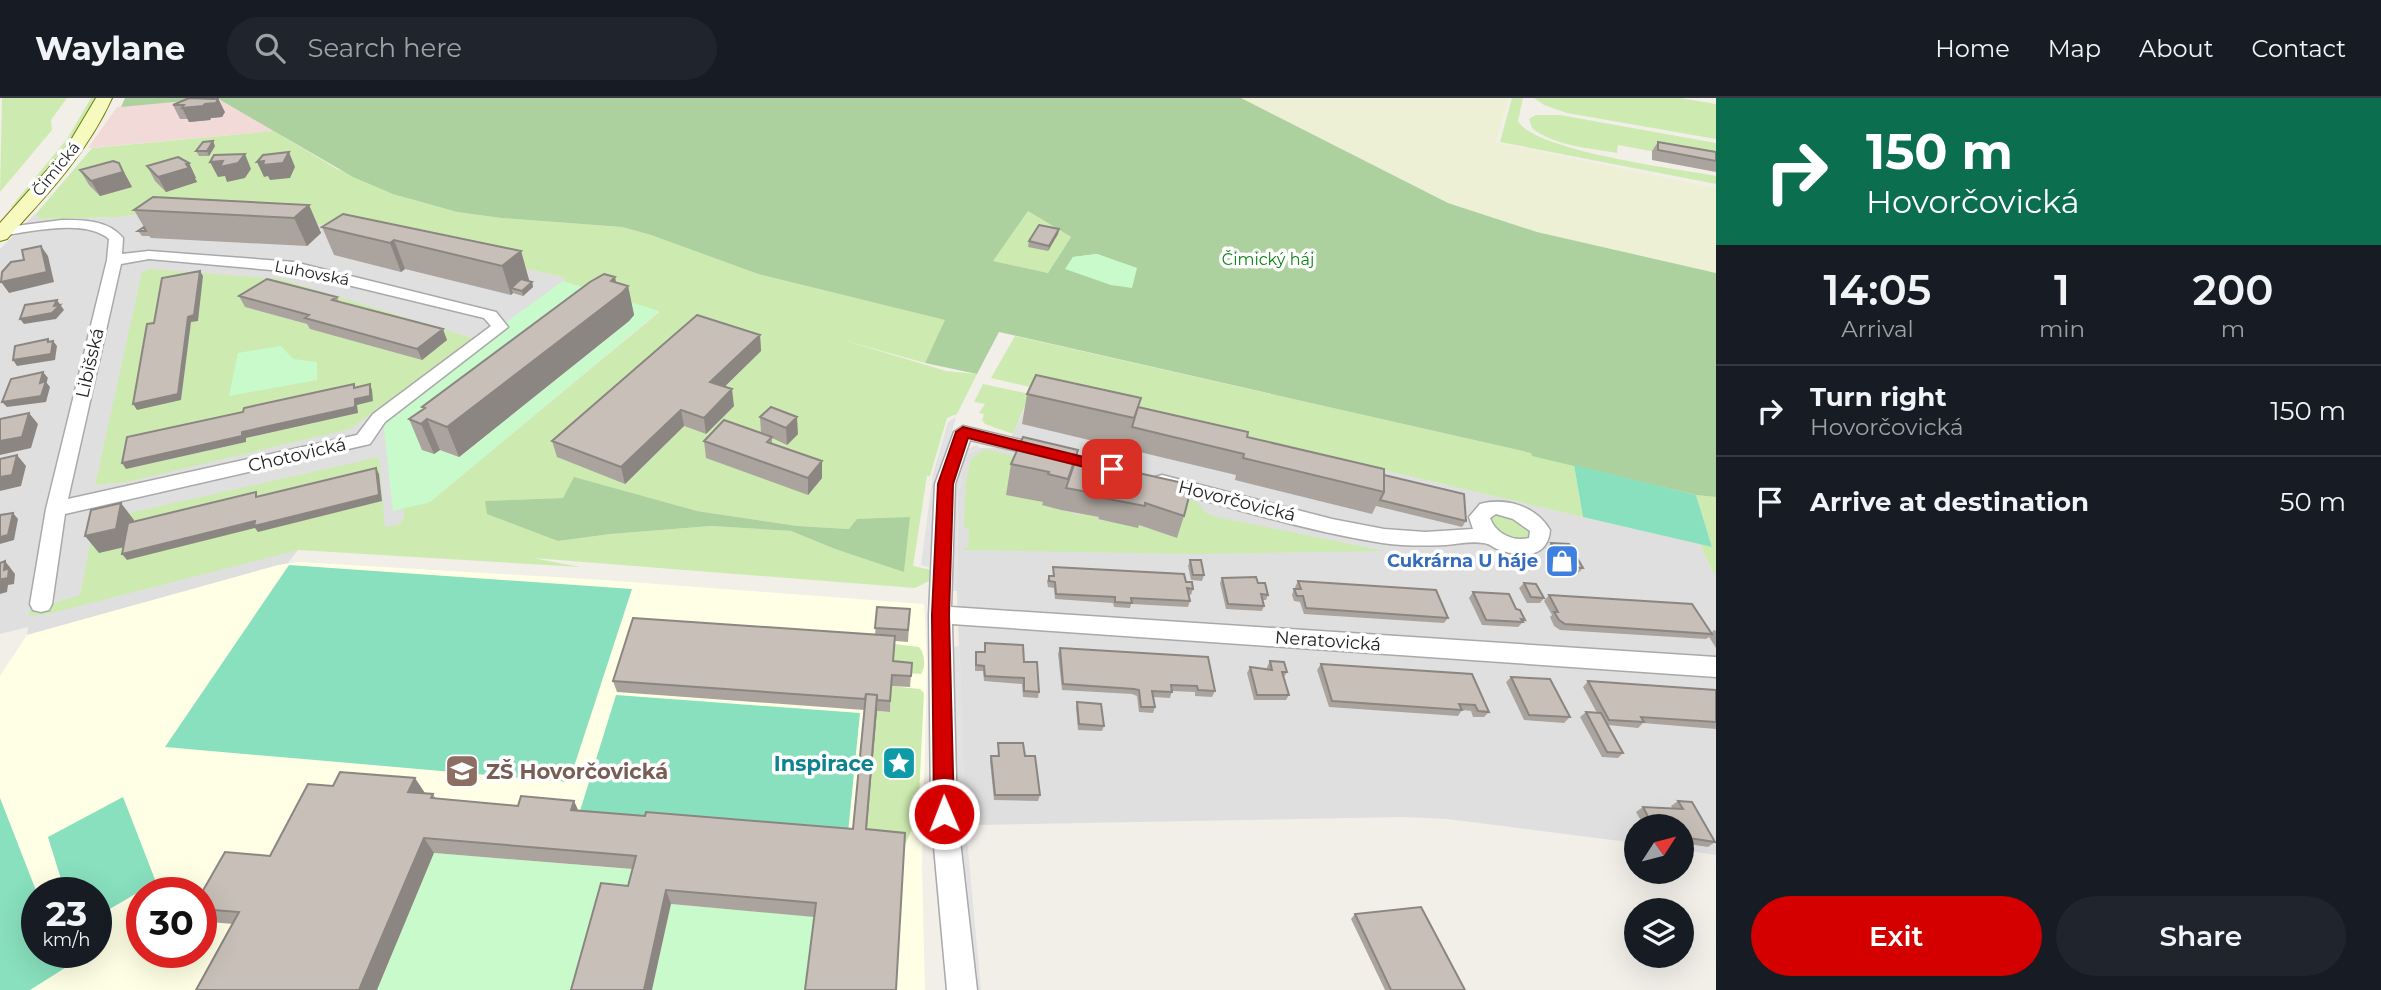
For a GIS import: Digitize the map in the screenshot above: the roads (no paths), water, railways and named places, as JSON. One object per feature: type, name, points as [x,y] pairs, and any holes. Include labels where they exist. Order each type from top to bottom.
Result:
[{"type":"main road","name":"Čimická","points":[[1,233],[75,146],[104,98]]},
{"type":"street","name":"Libišská","points":[[1,233],[71,224],[94,225],[112,231],[116,239],[114,260],[56,509],[41,604]]},
{"type":"street","name":"Luhovská","points":[[114,260],[149,256],[294,267],[490,315],[500,327]]},
{"type":"street","name":"Chotovická","points":[[56,509],[363,440],[379,418],[500,327]]},
{"type":"street","points":[[962,990],[944,814],[940,615],[945,484],[963,432],[1060,456]]},
{"type":"street","name":"Hovorčovická","points":[[1138,476],[1332,526],[1384,536],[1425,539],[1490,535]]},
{"type":"street","name":"Neratovická","points":[[940,615],[1716,667]]},
{"type":"place","name":"Cukrárna U háje","points":[[1562,561]]},
{"type":"place","name":"Inspirace","points":[[899,763]]},
{"type":"place","name":"ZŠ Hovorčovická","points":[[462,771]]},
{"type":"park label","name":"Čimický háj","points":[[1268,259]]}]
